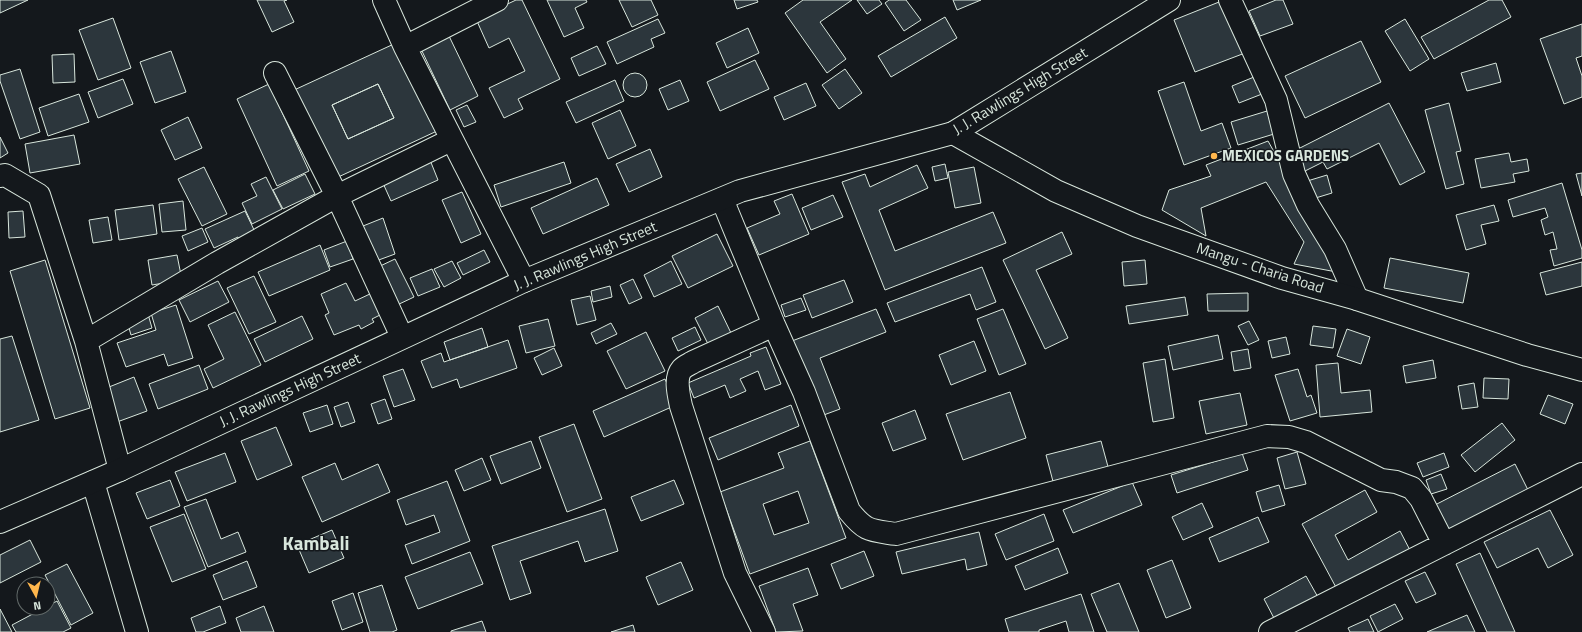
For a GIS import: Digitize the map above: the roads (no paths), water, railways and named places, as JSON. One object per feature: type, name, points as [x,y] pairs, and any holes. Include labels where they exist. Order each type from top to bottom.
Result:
[{"type":"street","points":[[384,0],[405,48],[524,281]]},
{"type":"street","points":[[405,48],[497,0]]},
{"type":"street","name":"J. J. Rawlings High Street","points":[[0,522],[120,470],[524,281],[740,191],[953,133],[1169,0]]},
{"type":"street","points":[[1230,0],[1276,100],[1294,174],[1308,206],[1335,249],[1357,299]]},
{"type":"street","points":[[275,73],[337,196],[402,337]]},
{"type":"street","name":"Mangu - Charia Road","points":[[953,133],[1056,191],[1137,226],[1282,278],[1357,299],[1527,355],[1582,370]]},
{"type":"street","points":[[86,341],[211,267],[337,196],[451,140]]},
{"type":"street","points":[[0,176],[5,175],[39,195],[86,341],[120,470]]},
{"type":"street","points":[[722,199],[774,325],[804,392],[849,511],[858,522],[870,530],[896,534],[1267,436],[1289,437],[1306,442],[1381,480],[1396,482],[1412,488],[1421,499],[1444,544]]},
{"type":"street","points":[[764,632],[735,573],[681,406],[678,378],[682,369],[693,362],[774,325]]},
{"type":"street","points":[[1270,632],[1582,474]]},
{"type":"street","points":[[93,482],[137,632]]},
{"type":"place","name":"MEXICOS GARDENS","points":[[1214,156]]},
{"type":"district","name":"Kambali","points":[[316,543]]}]
